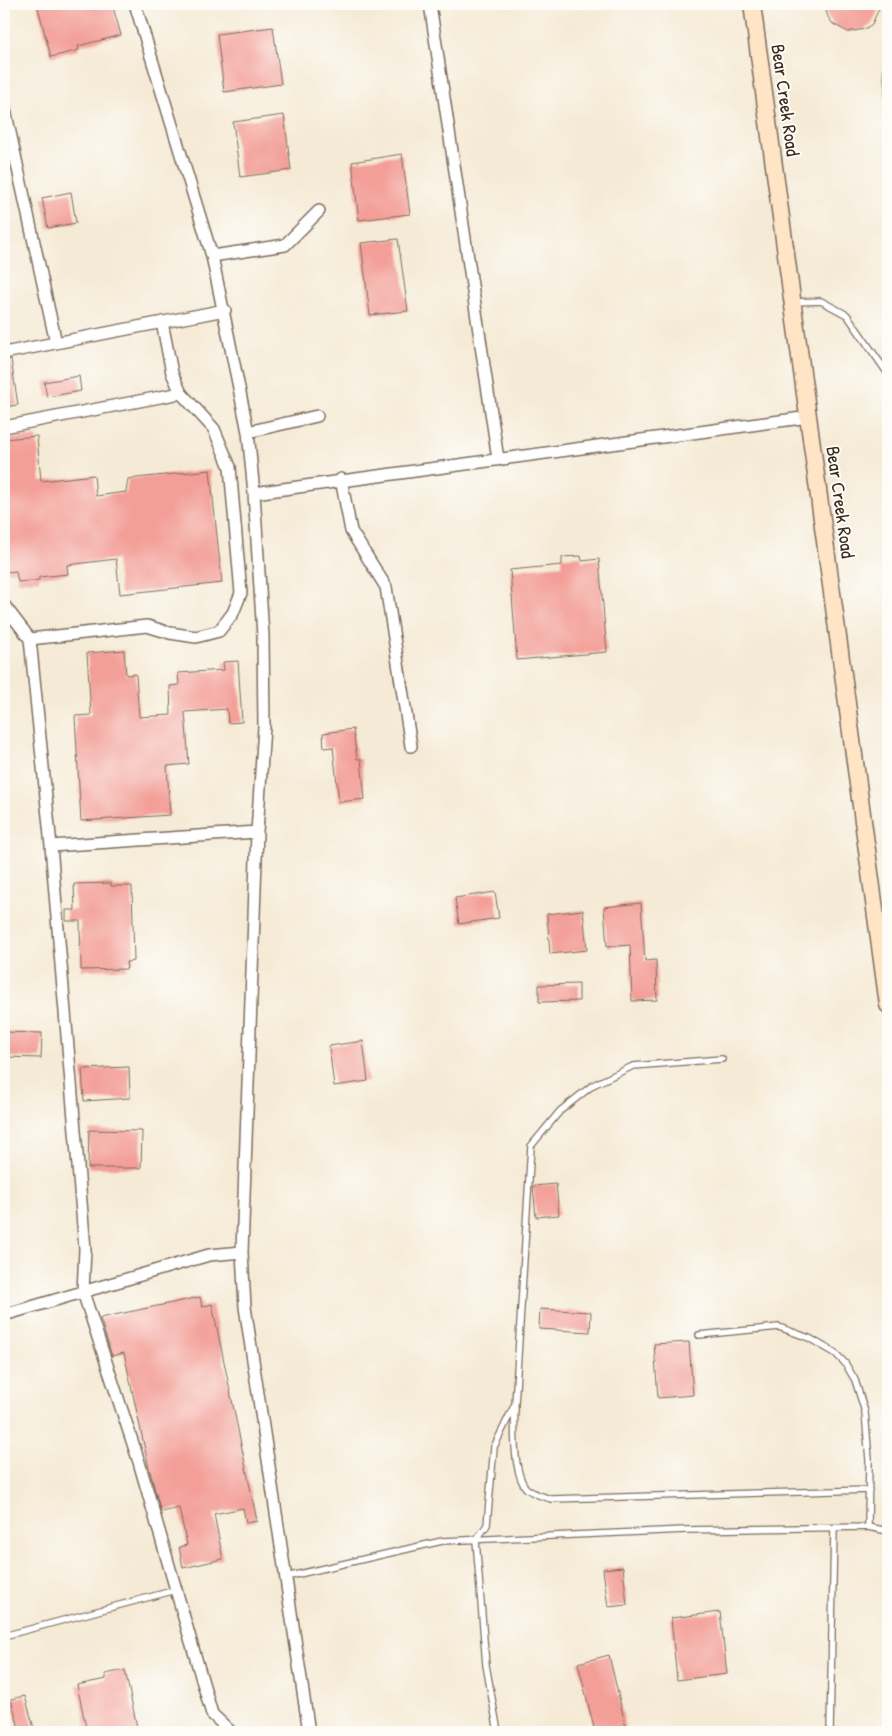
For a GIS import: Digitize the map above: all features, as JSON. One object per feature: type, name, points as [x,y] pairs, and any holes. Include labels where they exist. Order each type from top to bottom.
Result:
[{"type":"street","points":[[135,4],[212,256],[225,310],[248,432],[254,493],[263,636],[263,708],[242,1252],[245,1307],[309,1732]]},
{"type":"street","points":[[430,4],[498,459]]},
{"type":"street","name":"Bear Creek Road","points":[[752,4],[888,1005]]},
{"type":"street","points":[[4,105],[56,343]]},
{"type":"street","points":[[212,256],[285,245],[319,211]]},
{"type":"street","points":[[4,353],[225,310]]},
{"type":"street","points":[[30,639],[147,626],[170,633],[196,637],[219,631],[234,613],[242,594],[230,467],[214,429],[181,393],[172,373],[162,322]]},
{"type":"street","points":[[4,427],[181,393]]},
{"type":"street","points":[[248,432],[317,416]]},
{"type":"street","points":[[254,493],[809,417]]},
{"type":"street","points":[[342,480],[351,530],[386,587],[411,746]]},
{"type":"street","points":[[4,605],[30,639],[51,846],[85,1249],[83,1292],[139,1462],[212,1714],[231,1732]]},
{"type":"street","points":[[51,846],[257,832]]},
{"type":"street","points":[[4,1315],[209,1255],[242,1252]]},
{"type":"street","points":[[4,1724],[6,1732]]},
{"type":"lane","points":[[794,302],[821,301],[847,315],[888,374]]},
{"type":"lane","points":[[722,1059],[633,1066],[593,1085],[580,1095],[560,1111],[532,1146],[513,1434],[521,1481],[527,1489],[550,1499],[869,1490]]},
{"type":"lane","points":[[699,1335],[779,1327],[809,1338],[835,1353],[850,1371],[862,1395],[868,1431],[868,1527]]},
{"type":"lane","points":[[498,1732],[486,1664],[476,1540],[487,1525],[494,1448],[515,1404]]},
{"type":"lane","points":[[286,1577],[442,1541],[685,1530],[868,1527],[888,1531]]},
{"type":"lane","points":[[830,1732],[834,1529]]},
{"type":"lane","points":[[4,1636],[176,1590]]},
{"type":"green space","points":[[888,50],[888,107],[883,75]]},
{"type":"building","points":[[37,4],[112,4],[121,35],[78,46],[79,50],[51,57]]},
{"type":"building","points":[[824,4],[881,4],[872,24],[865,29],[848,32],[833,24],[828,17]]},
{"type":"building","points":[[273,27],[281,84],[224,92],[217,34]]},
{"type":"building","points":[[284,115],[291,170],[240,177],[233,122]]},
{"type":"building","points":[[402,154],[410,214],[359,220],[352,162]]},
{"type":"building","points":[[71,192],[76,223],[48,228],[42,198]]},
{"type":"building","points":[[398,239],[408,311],[370,315],[361,243]]},
{"type":"building","points":[[11,359],[18,405],[4,407],[4,360]]},
{"type":"building","points":[[79,376],[81,391],[47,397],[44,382]]},
{"type":"building","points":[[37,436],[41,481],[94,475],[96,496],[126,492],[128,479],[210,470],[222,583],[120,594],[116,559],[67,565],[68,574],[39,577],[39,580],[18,582],[16,571],[4,572],[4,439]]},
{"type":"building","points":[[581,556],[582,561],[599,559],[607,652],[517,660],[510,570],[562,565],[562,557]]},
{"type":"building","points":[[124,650],[126,675],[136,674],[139,717],[171,715],[170,686],[179,685],[178,673],[224,670],[223,662],[238,661],[242,722],[228,723],[227,709],[185,712],[189,764],[167,766],[170,815],[81,821],[75,716],[91,715],[87,653]]},
{"type":"building","points":[[353,729],[357,759],[361,759],[365,799],[339,802],[333,747],[324,748],[323,733]]},
{"type":"building","points":[[111,883],[111,886],[132,886],[134,961],[126,962],[127,969],[81,970],[80,921],[66,921],[66,910],[75,910],[74,884]]},
{"type":"building","points":[[495,892],[499,918],[459,924],[455,898]]},
{"type":"building","points":[[641,903],[645,961],[656,960],[657,1000],[632,1001],[630,945],[607,947],[604,907]]},
{"type":"building","points":[[583,910],[587,950],[550,954],[547,914]]},
{"type":"building","points":[[579,984],[579,1001],[539,1002],[539,985]]},
{"type":"building","points":[[4,1032],[42,1033],[41,1058],[4,1057]]},
{"type":"building","points":[[363,1041],[368,1081],[334,1086],[329,1046]]},
{"type":"building","points":[[129,1067],[130,1098],[84,1101],[82,1069]]},
{"type":"building","points":[[89,1130],[142,1131],[141,1168],[88,1168]]},
{"type":"building","points":[[556,1184],[559,1215],[536,1217],[533,1186]]},
{"type":"building","points":[[200,1297],[202,1307],[212,1304],[257,1521],[246,1523],[243,1508],[214,1514],[223,1559],[183,1568],[179,1547],[187,1545],[179,1508],[161,1512],[149,1468],[124,1353],[112,1356],[100,1318]]},
{"type":"building","points":[[540,1309],[591,1312],[590,1332],[539,1329]]},
{"type":"building","points":[[689,1342],[693,1395],[658,1398],[654,1344]]},
{"type":"building","points":[[623,1567],[627,1605],[608,1607],[603,1569]]},
{"type":"building","points":[[720,1612],[727,1674],[677,1680],[671,1618]]},
{"type":"building","points":[[609,1655],[627,1732],[595,1732],[578,1663]]},
{"type":"building","points":[[125,1670],[138,1732],[87,1732],[77,1685],[106,1679],[105,1674]]},
{"type":"building","points":[[25,1696],[35,1732],[20,1732],[11,1699]]}]
